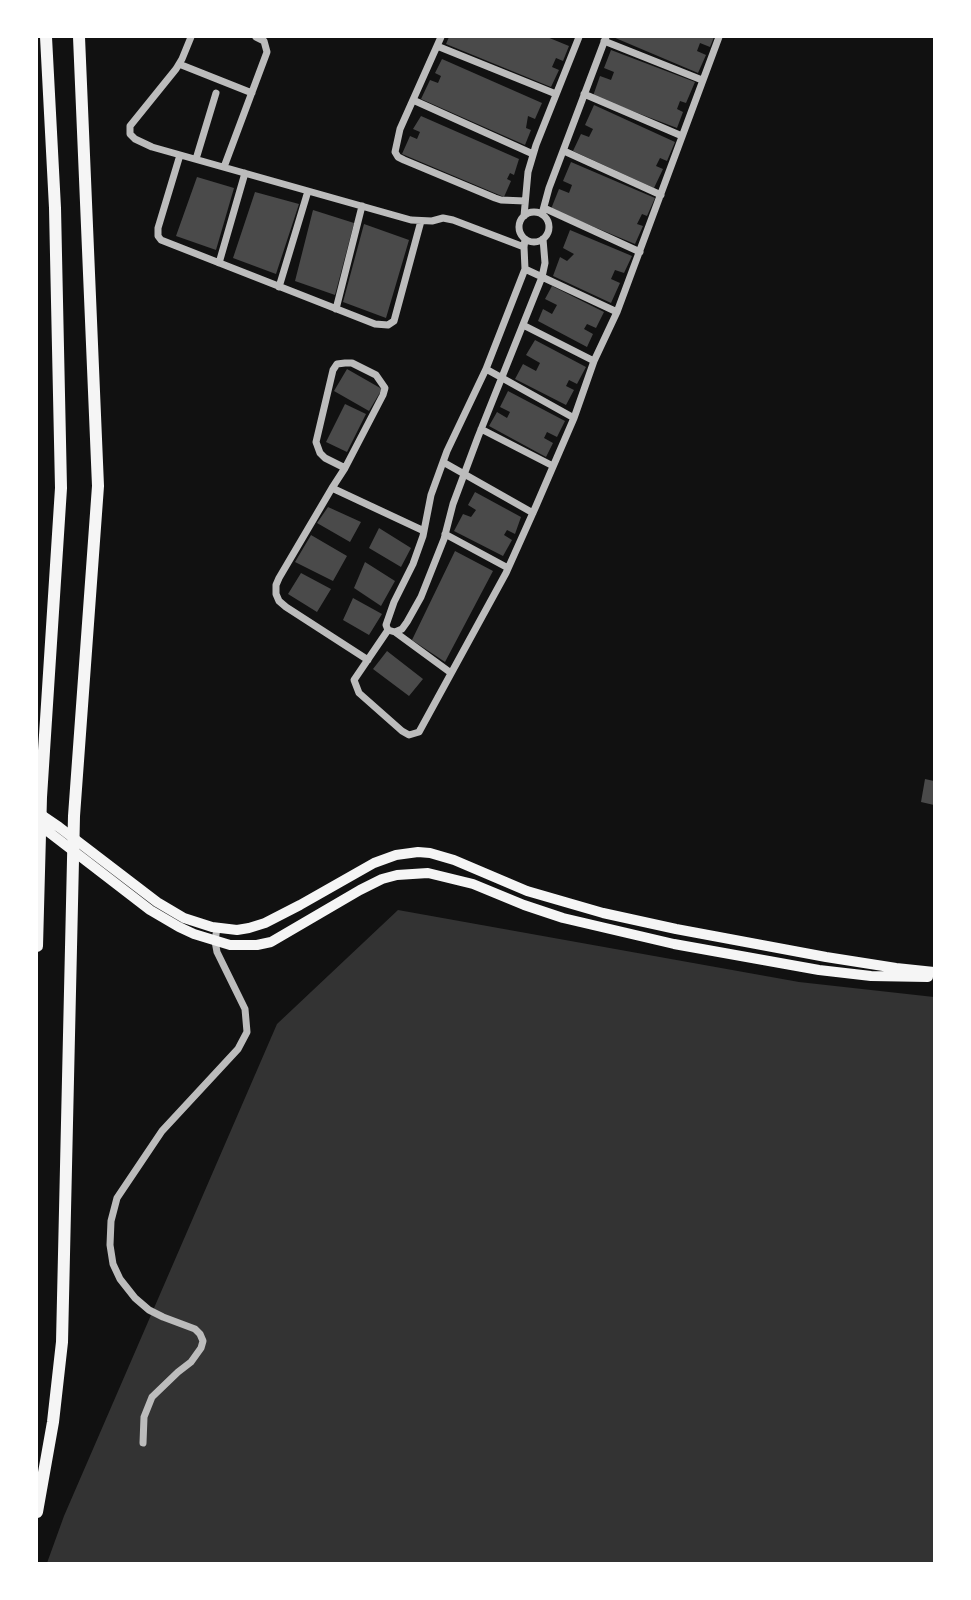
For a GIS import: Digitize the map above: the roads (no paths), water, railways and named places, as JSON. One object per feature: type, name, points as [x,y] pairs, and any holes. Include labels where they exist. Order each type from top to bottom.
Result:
[{"type":"highway","points":[[37,946],[41,797],[61,488],[55,208],[46,37]]},
{"type":"highway","points":[[37,1511],[51,1435],[62,1342],[74,816],[98,486],[79,37]]},
{"type":"main road","points":[[37,812],[171,911],[197,923],[217,928],[237,930],[265,923],[374,863],[396,855],[418,852],[454,860],[527,891],[613,915],[676,929],[934,974]]},
{"type":"main road","points":[[37,823],[150,910],[179,927],[215,941],[243,946],[271,942],[370,885],[397,875],[428,873],[473,884],[563,918],[674,944],[819,970],[898,978],[934,974]]},
{"type":"street","points":[[191,37],[179,64],[130,126],[130,134],[135,139],[152,147],[411,220],[453,220],[524,243],[543,239],[549,231],[549,221],[543,211],[549,188],[605,39],[702,80]]},
{"type":"street","points":[[224,167],[267,52],[264,41],[256,37]]},
{"type":"street","points":[[440,37],[397,137],[395,152],[398,157],[501,200],[525,201]]},
{"type":"street","points":[[451,673],[386,625],[394,601],[413,564],[424,531],[431,495],[443,462],[486,369],[525,269],[524,243],[519,230],[524,216],[528,172],[579,37]]},
{"type":"street","points":[[543,239],[545,263],[542,277],[481,429],[421,597],[402,629],[391,631],[354,680],[359,693],[409,735],[419,732],[508,568],[533,513],[617,312],[719,37]]},
{"type":"street","points":[[436,46],[556,94]]},
{"type":"street","points":[[179,64],[252,93]]},
{"type":"street","points":[[196,159],[216,93]]},
{"type":"street","points":[[584,94],[682,136]]},
{"type":"street","points":[[413,100],[533,155]]},
{"type":"street","points":[[564,150],[661,195]]},
{"type":"street","points":[[180,155],[158,228],[161,240],[375,324],[388,325],[394,321],[421,221]]},
{"type":"street","points":[[219,263],[245,173]]},
{"type":"street","points":[[279,287],[308,191]]},
{"type":"street","points":[[336,309],[362,206]]},
{"type":"street","points":[[524,216],[543,211],[640,252]]},
{"type":"street","points":[[525,269],[617,312]]},
{"type":"street","points":[[523,325],[594,362]]},
{"type":"street","points":[[345,468],[325,458],[316,442],[333,370],[337,364],[352,363],[376,375],[385,388],[383,396],[345,468],[279,578],[276,594],[286,607],[368,660]]},
{"type":"street","points":[[486,369],[574,418]]},
{"type":"street","points":[[481,429],[553,467]]},
{"type":"street","points":[[443,462],[533,513]]},
{"type":"street","points":[[332,488],[424,531]]},
{"type":"street","points":[[445,534],[508,568]]},
{"type":"street","points":[[143,1443],[144,1417],[152,1397],[191,1362],[203,1341],[195,1329],[149,1310],[120,1279],[113,1264],[110,1245],[111,1221],[117,1198],[162,1131],[238,1049],[247,1032],[245,1009],[217,952],[217,928]]}]
